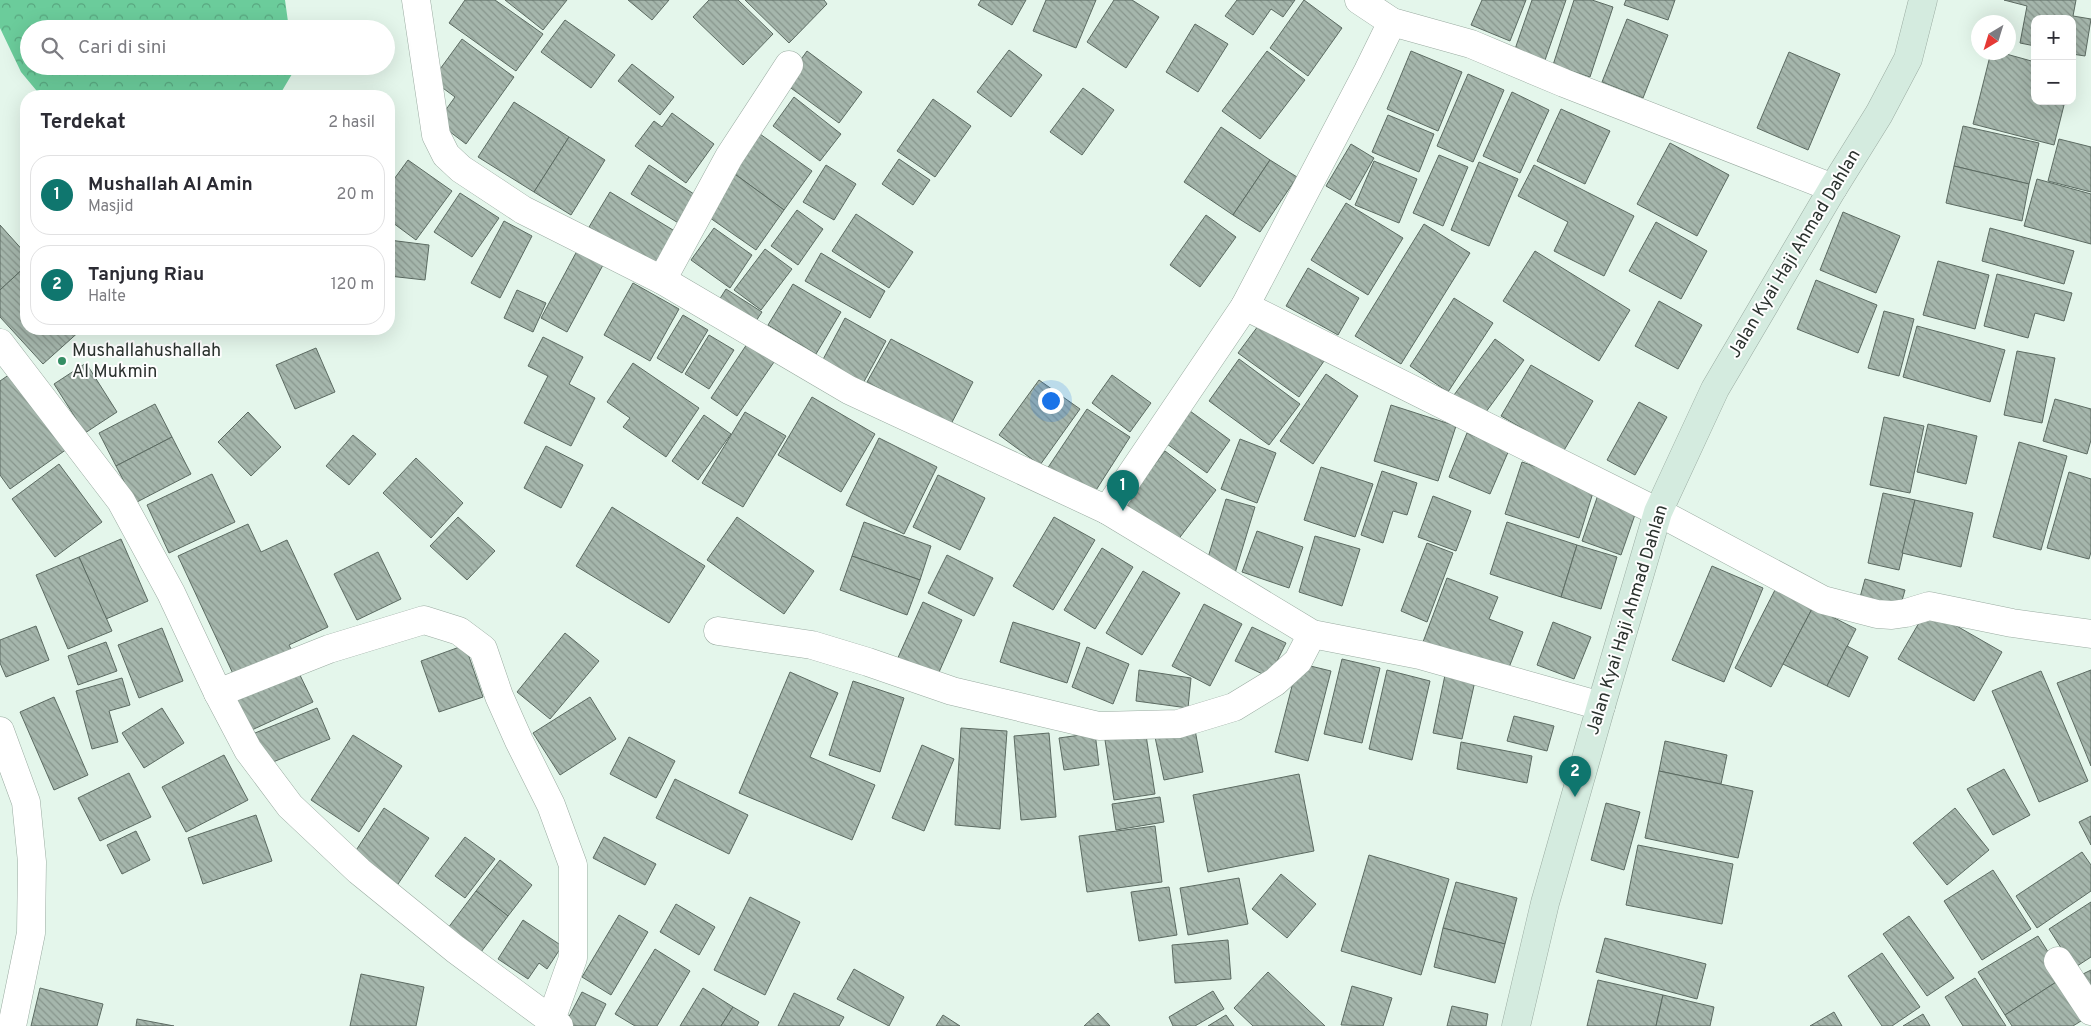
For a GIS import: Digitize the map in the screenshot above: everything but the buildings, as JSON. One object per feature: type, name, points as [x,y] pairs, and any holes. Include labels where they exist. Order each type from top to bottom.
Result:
[{"type":"main road","name":"Jalan Kyai Haji Ahmad Dahlan","points":[[1516,1026],[1546,903],[1658,512],[1715,389],[1833,188],[1880,114],[1908,59],[1923,0]]},
{"type":"street","points":[[416,0],[436,135],[446,155],[461,169],[523,210],[662,280],[849,390],[1107,510],[1312,634],[1420,655],[1601,706]]},
{"type":"street","points":[[1359,0],[1392,22],[1471,44],[1564,83],[1833,188]]},
{"type":"street","points":[[1107,510],[1245,306],[1364,80],[1392,22]]},
{"type":"street","points":[[662,280],[729,157],[789,65]]},
{"type":"street","points":[[1245,306],[1658,512],[1823,600],[1877,614],[1892,615],[1929,606],[2012,623],[2091,634]]},
{"type":"street","points":[[0,343],[121,501],[171,593],[218,693],[248,750],[290,806],[359,871],[455,949],[555,1023],[572,958],[573,865],[551,805],[499,696],[483,650],[459,631],[424,620],[329,649],[218,693]]},
{"type":"street","points":[[718,631],[812,645],[868,662],[952,692],[1099,726],[1178,724],[1234,707],[1275,682],[1298,661],[1312,634]]},
{"type":"street","points":[[0,731],[26,802],[32,862],[31,933],[12,1026]]},
{"type":"street","points":[[2058,961],[2091,1012]]},
{"type":"green space","points":[[0,0],[285,0],[288,20],[20,20],[20,70],[0,28]]},
{"type":"green space","points":[[24,75],[291,75],[283,90],[36,90]]},
{"type":"place","name":"Mushallahushallah Al Mukmin","points":[[62,361]]},
{"type":"place","name":"Mushallah Al Amin","points":[[1123,511]]},
{"type":"place","name":"Tanjung Riau","points":[[1575,797]]}]
